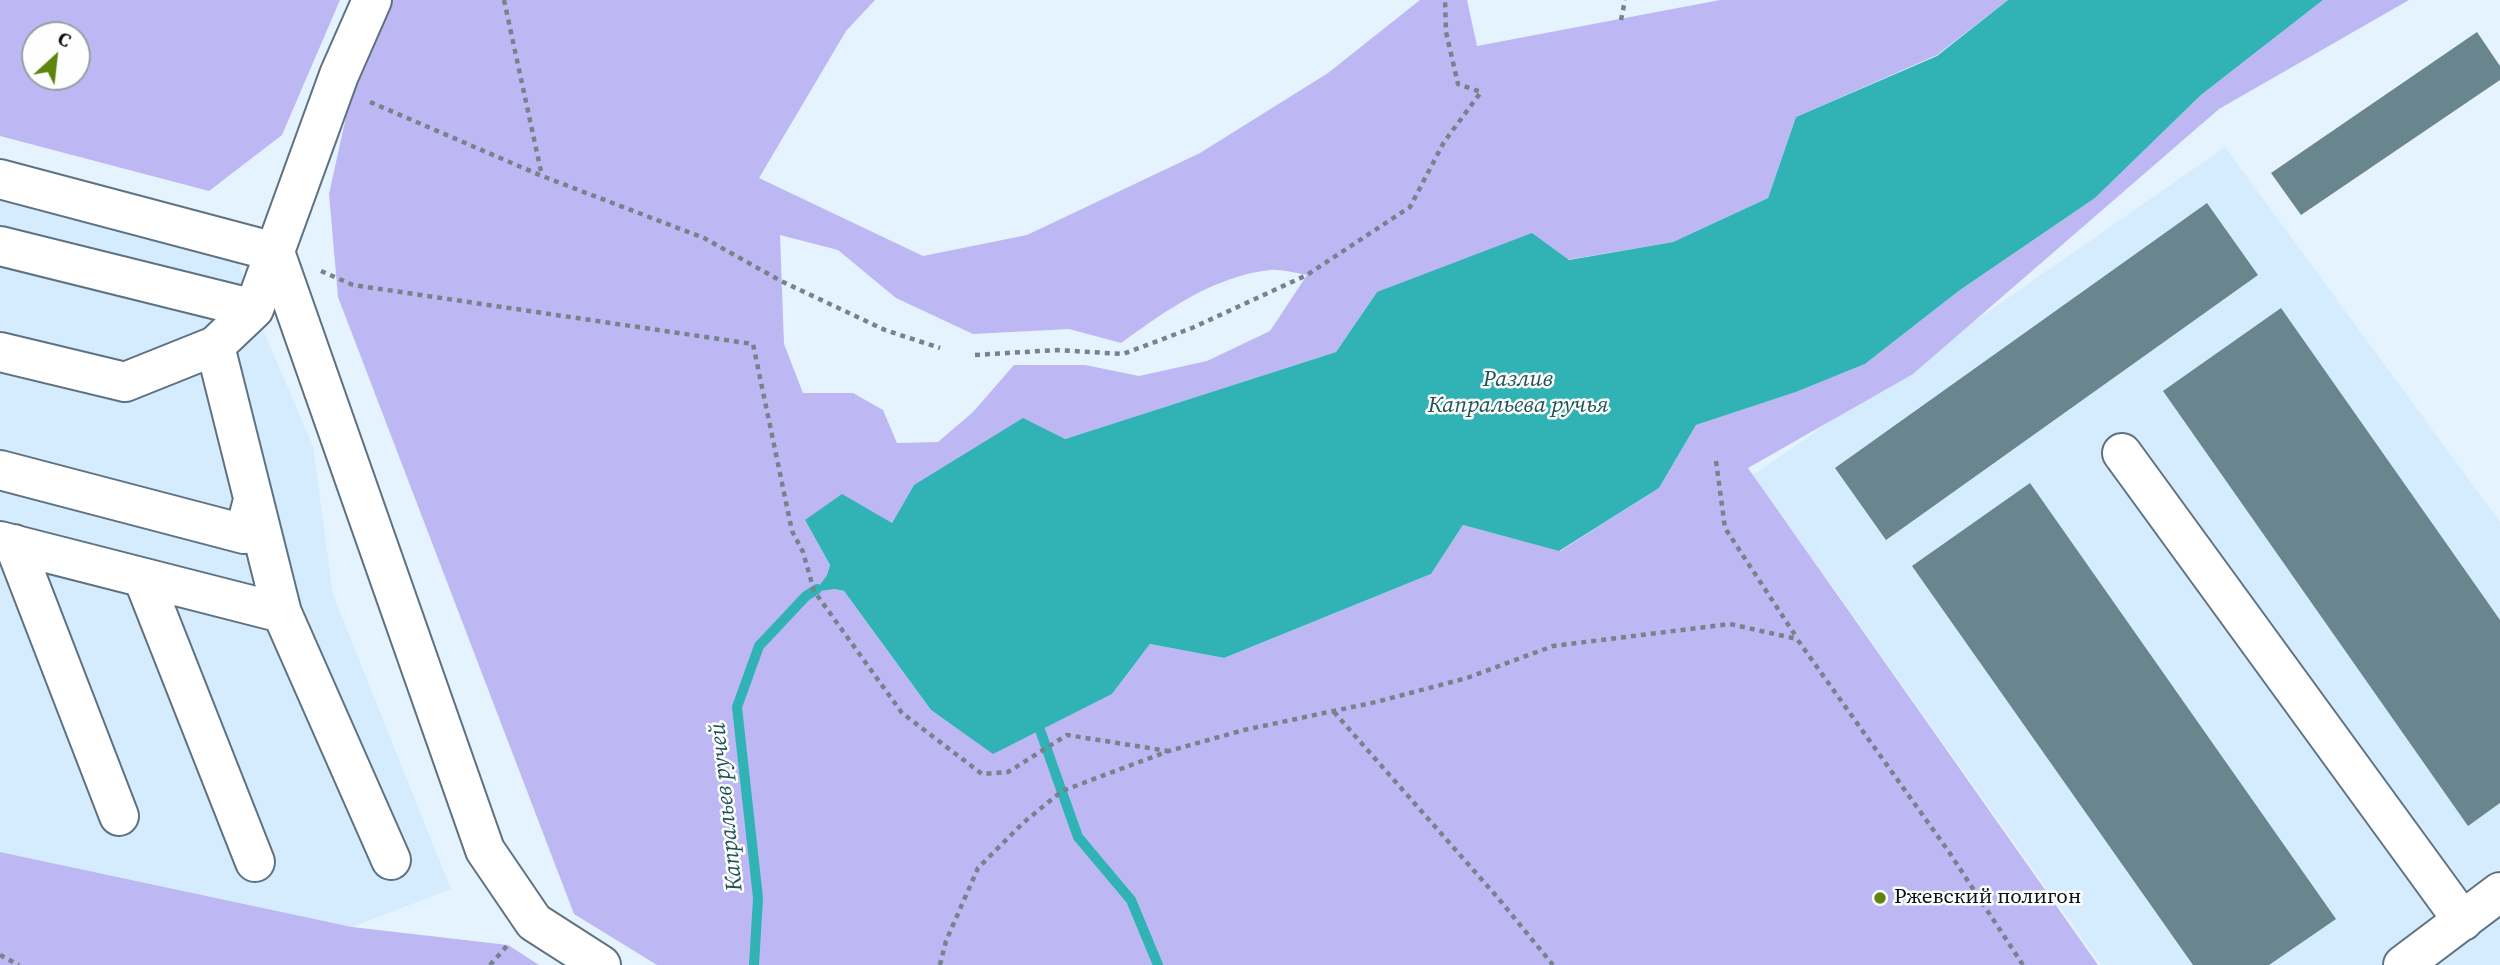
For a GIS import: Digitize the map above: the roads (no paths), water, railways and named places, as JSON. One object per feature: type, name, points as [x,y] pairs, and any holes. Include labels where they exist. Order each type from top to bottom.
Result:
[{"type":"lane","points":[[0,352],[125,382],[215,346],[254,309],[339,75],[372,0]]},
{"type":"lane","points":[[0,179],[275,252]]},
{"type":"lane","points":[[0,246],[254,309]]},
{"type":"lane","points":[[275,252],[485,850],[534,922],[601,965]]},
{"type":"lane","points":[[215,346],[282,612],[391,860]]},
{"type":"lane","points":[[2122,453],[2463,921]]},
{"type":"lane","points":[[0,470],[244,534],[253,500]]},
{"type":"lane","points":[[7,543],[282,612]]},
{"type":"lane","points":[[7,543],[120,816]]},
{"type":"lane","points":[[143,578],[255,862]]},
{"type":"lane","points":[[2403,965],[2500,892]]},
{"type":"water","name":"Разлив Капральева ручья","points":[[2008,0],[2323,0],[2201,95],[2095,198],[1960,290],[1865,364],[1796,392],[1696,425],[1659,488],[1559,551],[1463,525],[1431,574],[1224,658],[1150,644],[1112,694],[993,754],[931,710],[844,591],[817,589],[827,575],[830,565],[805,520],[842,494],[892,523],[914,485],[1023,418],[1065,439],[1336,352],[1377,292],[1532,233],[1569,260],[1673,242],[1768,198],[1796,117],[1937,56]]},
{"type":"waterway","name":"Капральев ручей","points":[[754,965],[758,898],[737,707],[759,646],[806,596],[817,589]]},
{"type":"waterway","points":[[1040,730],[1078,837],[1131,900],[1158,965]]},
{"type":"place","name":"Ржевский полигон","points":[[1880,898]]}]
